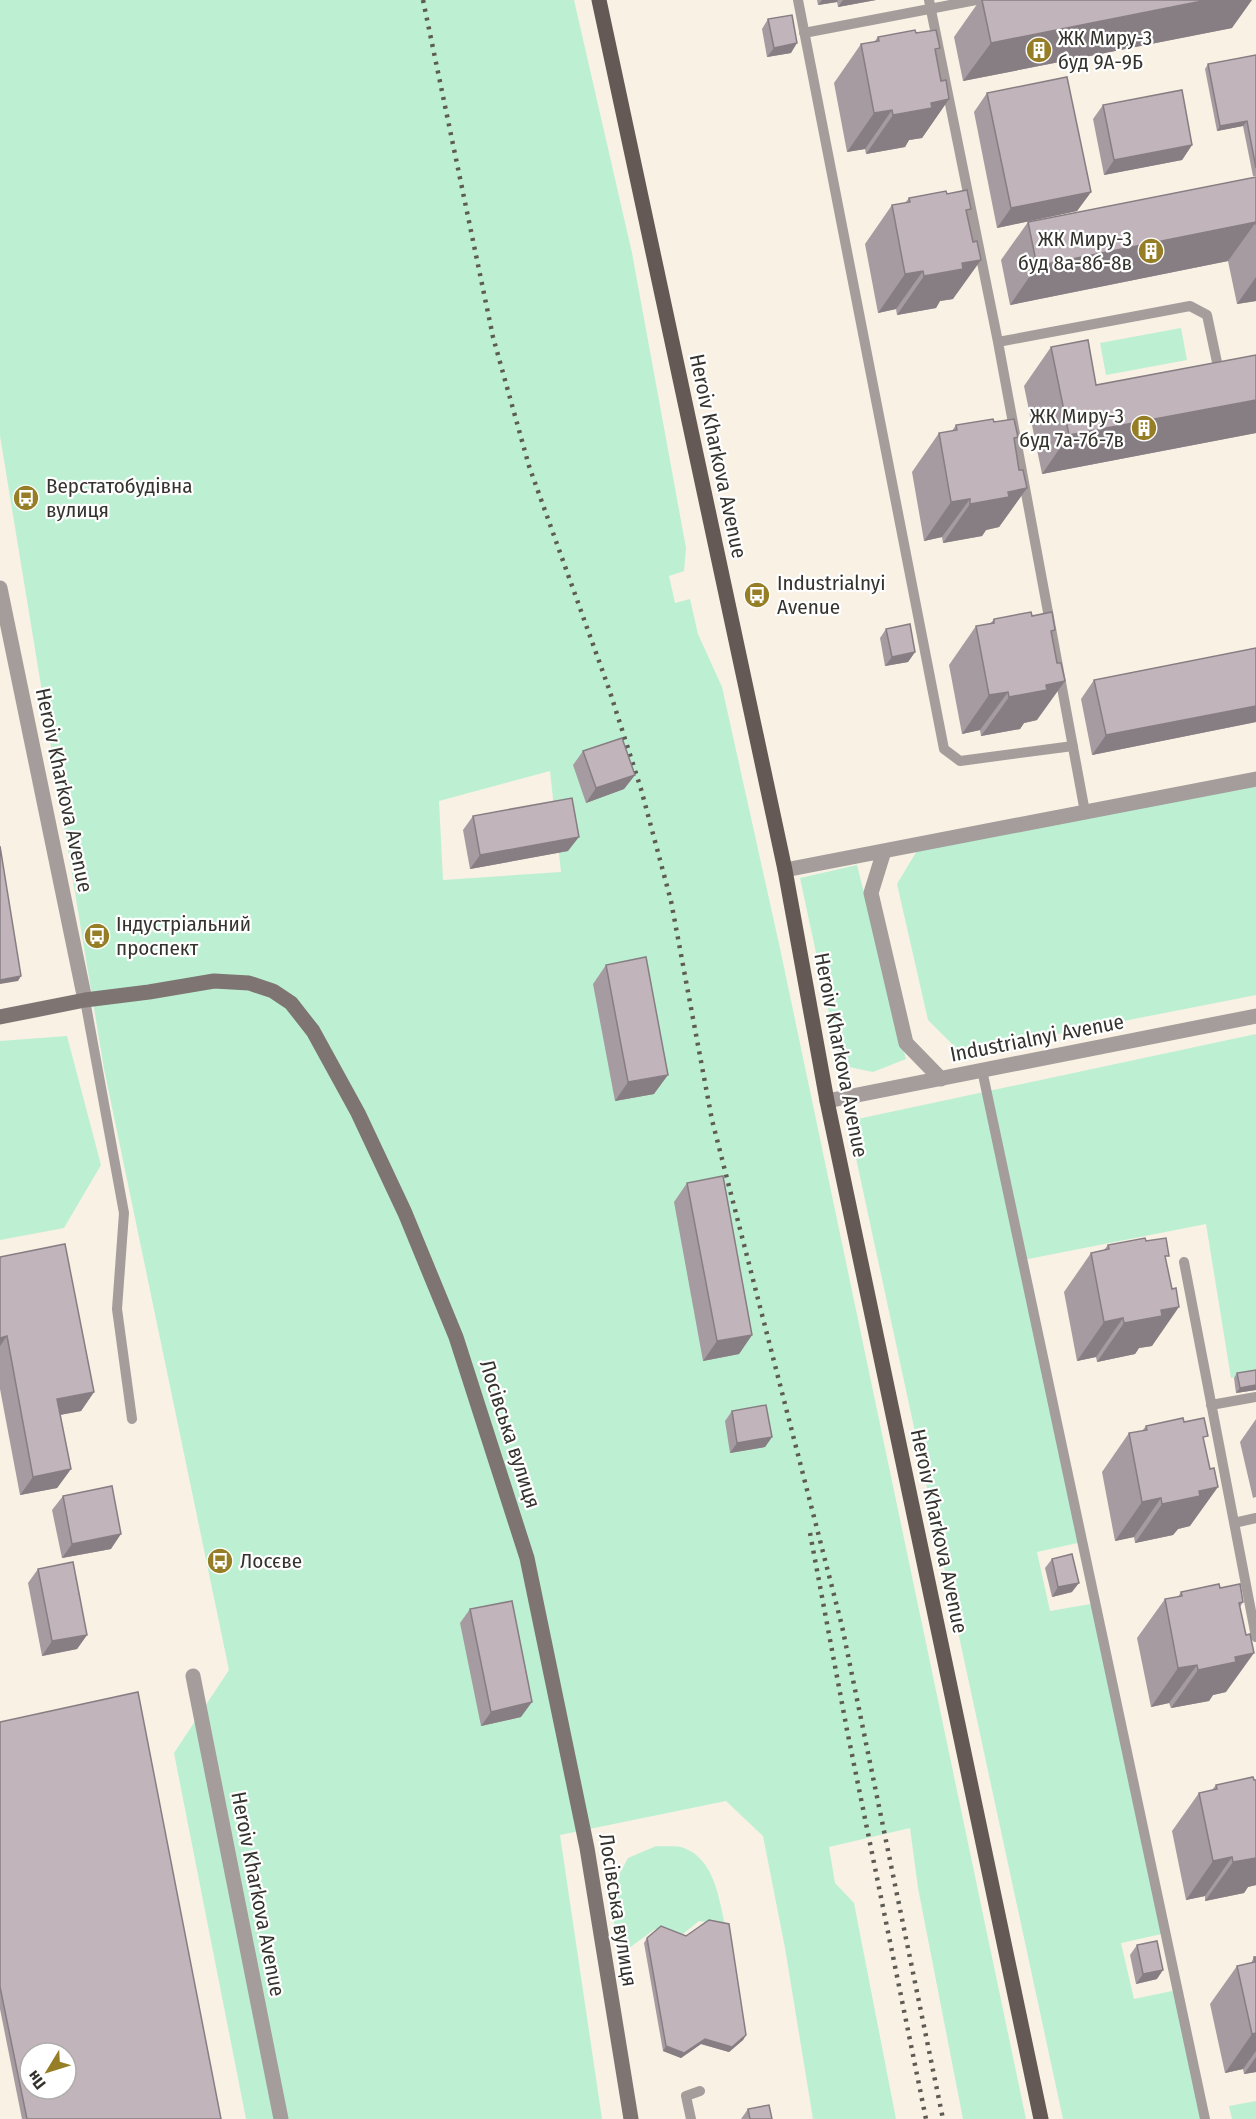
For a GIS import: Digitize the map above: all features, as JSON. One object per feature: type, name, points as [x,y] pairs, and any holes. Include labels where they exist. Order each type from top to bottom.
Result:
[{"type":"main road","name":"Heroiv Kharkova Avenue","points":[[599,0],[785,870],[827,1101],[1041,2119]]},
{"type":"main road","name":"Лосівська вулиця","points":[[0,1017],[85,1000],[214,981],[249,983],[273,991],[291,1003],[313,1031],[358,1113],[405,1213],[456,1337],[527,1558],[587,1848],[631,2119]]},
{"type":"street","name":"Heroiv Kharkova Avenue","points":[[0,588],[2,608],[85,1000]]},
{"type":"street","points":[[785,870],[1256,779]]},
{"type":"street","points":[[884,851],[872,893],[906,1043],[941,1078]]},
{"type":"street","name":"Industrialnyi Avenue","points":[[827,1101],[1256,1016]]},
{"type":"street","name":"Heroiv Kharkova Avenue","points":[[193,1676],[280,2119]]},
{"type":"lane","points":[[798,0],[945,749],[960,761],[1073,746]]},
{"type":"lane","points":[[804,33],[930,4],[976,0]]},
{"type":"lane","points":[[930,4],[998,342],[1085,812]]},
{"type":"lane","points":[[998,342],[1073,334],[1190,306],[1208,315],[1218,367]]},
{"type":"lane","points":[[1206,370],[1237,364]]},
{"type":"lane","points":[[85,1000],[124,1214],[117,1309],[132,1419]]},
{"type":"lane","points":[[982,1070],[1205,2119]]},
{"type":"lane","points":[[1184,1262],[1254,1616],[1256,1637]]},
{"type":"lane","points":[[1211,1405],[1256,1396]]},
{"type":"lane","points":[[1234,1523],[1256,1518]]},
{"type":"lane","points":[[691,2119],[686,2096],[700,2091]]},
{"type":"green space","points":[[0,0],[574,0],[632,253],[686,548],[684,571],[669,576],[675,603],[690,599],[698,634],[722,687],[781,953],[1026,2119],[963,2119],[918,1888],[910,1828],[829,1847],[835,1883],[854,1903],[896,2119],[813,2119],[785,1948],[763,1836],[726,1801],[560,1835],[602,2119],[246,2119],[174,1753],[229,1670],[104,1069],[0,436]],"holes":[[[550,771],[561,872],[443,880],[439,801]]]},
{"type":"green space","points":[[1181,328],[1187,360],[1106,375],[1100,343]]},
{"type":"green space","points":[[1256,773],[1256,995],[961,1053],[928,1020],[897,884],[921,844]]},
{"type":"green space","points":[[857,865],[906,1059],[873,1072],[840,1065],[800,878]]},
{"type":"green space","points":[[1256,1034],[1256,1374],[1231,1378],[1206,1224],[1023,1260],[1082,1542],[1037,1552],[1050,1611],[1096,1603],[1166,1933],[1121,1943],[1134,1999],[1177,1990],[1205,2119],[1063,2119],[848,1121]]},
{"type":"green space","points":[[67,1036],[101,1165],[64,1228],[0,1240],[0,1041]]},
{"type":"green space","points":[[656,1846],[684,1848],[694,1853],[702,1861],[714,1880],[725,1925],[699,1921],[678,1938],[655,1929],[625,1951],[614,1923],[613,1896],[620,1873],[628,1858]]},
{"type":"green space","points":[[1256,2101],[1256,2119],[1232,2119],[1229,2106]]},
{"type":"building","points":[[982,0],[1207,0],[991,43]]},
{"type":"building","points":[[792,15],[797,43],[774,48],[768,19]]},
{"type":"building","points":[[915,30],[916,33],[936,30],[940,48],[935,49],[941,81],[946,80],[949,99],[931,103],[932,108],[893,115],[892,110],[874,113],[861,44],[879,41],[878,37]]},
{"type":"building","points":[[1256,55],[1256,168],[1247,121],[1220,126],[1208,64]]},
{"type":"building","points":[[1067,77],[1091,192],[1011,208],[987,93]]},
{"type":"building","points":[[1182,90],[1192,145],[1114,160],[1103,105]]},
{"type":"building","points":[[1256,177],[1256,222],[1037,266],[1028,222]]},
{"type":"building","points":[[967,190],[971,209],[966,210],[973,242],[977,241],[981,260],[962,263],[963,269],[924,276],[923,271],[905,274],[892,205],[910,202],[909,198],[946,191],[947,194]]},
{"type":"building","points":[[1088,340],[1096,385],[1256,355],[1256,400],[1069,435],[1051,347]]},
{"type":"building","points":[[993,419],[994,422],[1014,419],[1018,437],[1014,438],[1019,470],[1023,470],[1027,488],[1008,492],[1009,497],[970,504],[970,499],[951,502],[939,433],[957,430],[956,425]]},
{"type":"building","points":[[1031,612],[1032,616],[1052,612],[1055,630],[1051,631],[1057,663],[1061,663],[1065,681],[1046,685],[1047,690],[1009,697],[1008,692],[989,695],[976,626],[994,623],[994,619]]},
{"type":"building","points":[[910,624],[915,652],[892,657],[886,629]]},
{"type":"building","points":[[1256,648],[1256,706],[1106,735],[1094,680]]},
{"type":"building","points":[[622,738],[635,775],[596,788],[583,751]]},
{"type":"building","points":[[572,798],[579,837],[480,855],[473,816]]},
{"type":"building","points":[[0,846],[21,976],[0,980]]},
{"type":"building","points":[[646,957],[668,1075],[628,1082],[606,965]]},
{"type":"building","points":[[723,1176],[752,1335],[717,1341],[687,1183]]},
{"type":"building","points":[[1145,1238],[1146,1241],[1166,1238],[1169,1256],[1165,1256],[1172,1289],[1176,1288],[1179,1307],[1161,1310],[1162,1316],[1124,1323],[1123,1318],[1104,1322],[1091,1253],[1109,1249],[1108,1245]]},
{"type":"building","points":[[65,1244],[94,1392],[57,1399],[71,1469],[33,1477],[7,1336],[0,1338],[0,1257]]},
{"type":"building","points":[[1256,1370],[1256,1385],[1240,1388],[1237,1373]]},
{"type":"building","points":[[766,1405],[772,1437],[737,1443],[732,1411]]},
{"type":"building","points":[[1183,1418],[1184,1422],[1204,1418],[1208,1436],[1203,1437],[1210,1469],[1214,1468],[1218,1487],[1199,1491],[1200,1496],[1162,1504],[1161,1498],[1142,1502],[1129,1433],[1147,1430],[1146,1426]]},
{"type":"building","points":[[112,1486],[121,1534],[72,1544],[63,1496]]},
{"type":"building","points":[[1072,1554],[1079,1583],[1058,1587],[1052,1559]]},
{"type":"building","points":[[73,1562],[87,1635],[52,1641],[38,1569]]},
{"type":"building","points":[[1219,1584],[1220,1588],[1240,1584],[1243,1602],[1239,1603],[1246,1635],[1250,1634],[1254,1653],[1235,1657],[1236,1662],[1198,1670],[1197,1665],[1178,1668],[1165,1599],[1182,1596],[1181,1592]]},
{"type":"building","points":[[512,1601],[532,1702],[491,1712],[470,1609]]},
{"type":"building","points":[[138,1692],[221,2119],[27,2119],[23,2101],[78,2101],[78,2041],[18,2041],[18,2075],[0,1987],[0,1722]]},
{"type":"building","points":[[1253,1777],[1256,1780],[1256,1858],[1233,1862],[1232,1857],[1213,1861],[1199,1793],[1217,1789],[1216,1785]]},
{"type":"building","points":[[709,1920],[729,1924],[746,2035],[732,2047],[705,2039],[684,2053],[666,2046],[647,1938],[661,1926],[686,1936]]},
{"type":"building","points":[[1157,1941],[1163,1970],[1143,1974],[1137,1945]]},
{"type":"building","points":[[1254,1957],[1256,1957],[1256,2033],[1252,2034],[1237,1966],[1255,1962]]},
{"type":"building","points":[[769,2105],[772,2119],[750,2119],[748,2109]]},
{"type":"railway","points":[[423,0],[493,337],[529,466],[609,689],[641,789],[671,901],[712,1120],[842,1626],[943,2119]]},
{"type":"railway","points":[[810,1533],[847,1730],[926,2119]]},
{"type":"place","name":"ЖК Миру-3 буд 9А-9Б","points":[[1039,50]]},
{"type":"place","name":"ЖК Миру-3 буд 8а-8б-8в","points":[[1151,251]]},
{"type":"place","name":"ЖК Миру-3 буд 7а-7б-7в","points":[[1144,428]]},
{"type":"place","name":"Верстатобудівна вулиця","points":[[26,498]]},
{"type":"place","name":"Industrialnyi Avenue","points":[[757,595]]},
{"type":"place","name":"Індустріальний проспект","points":[[97,936]]},
{"type":"place","name":"Лосєве","points":[[220,1561]]}]
